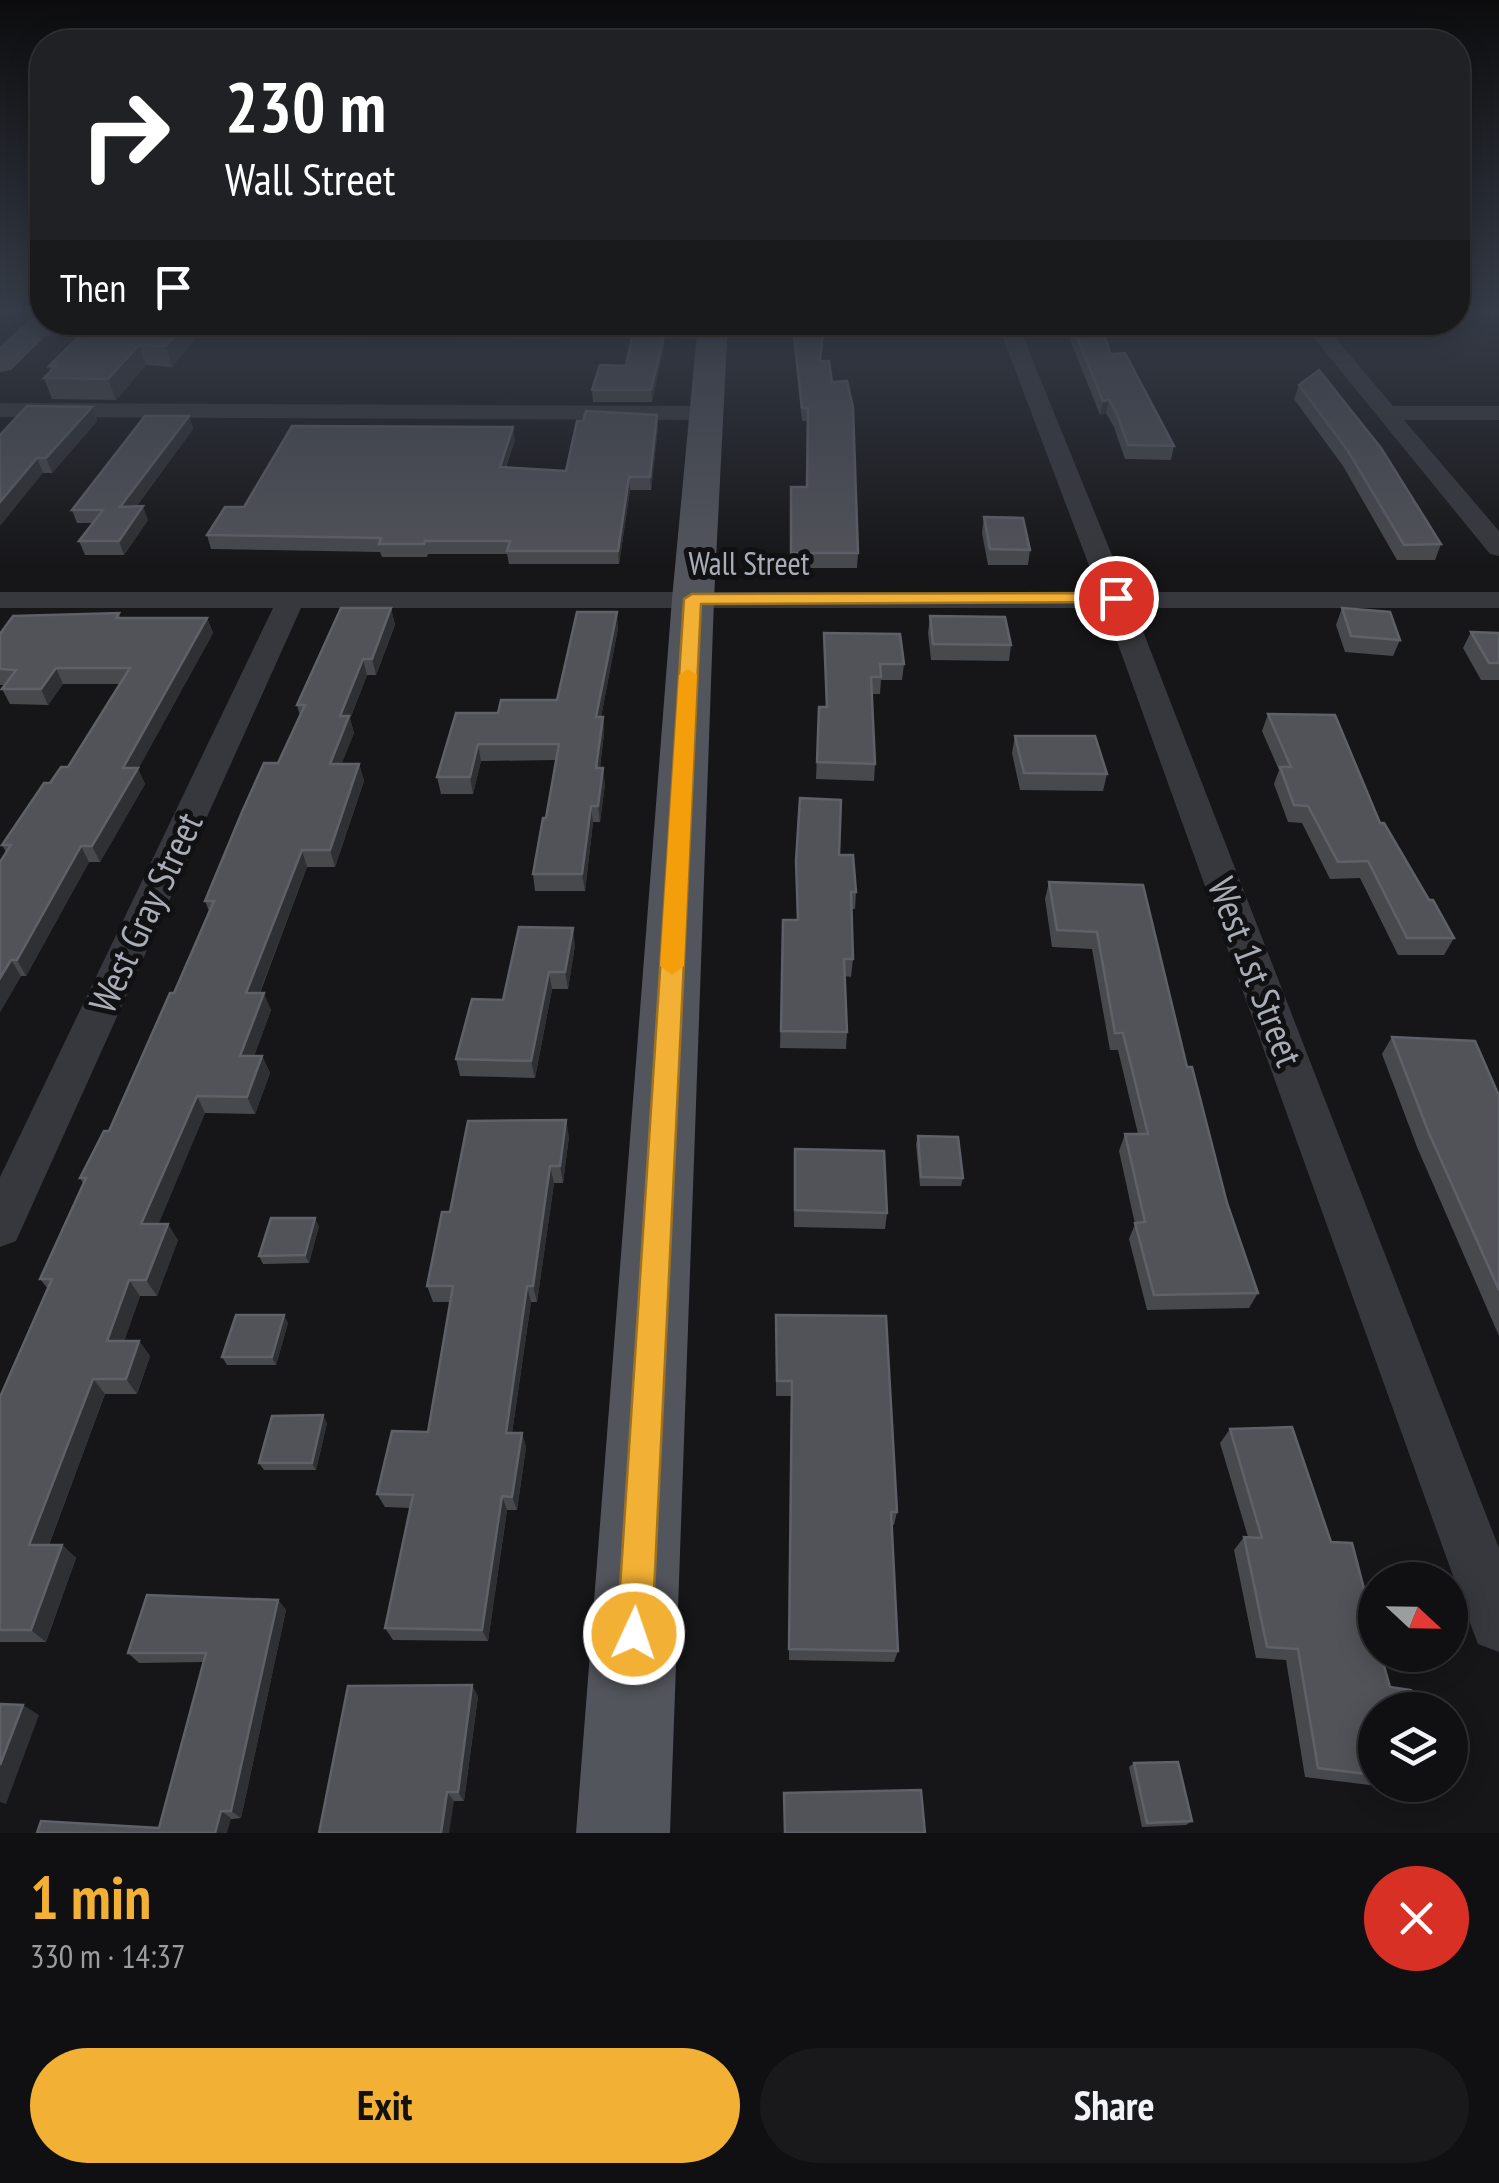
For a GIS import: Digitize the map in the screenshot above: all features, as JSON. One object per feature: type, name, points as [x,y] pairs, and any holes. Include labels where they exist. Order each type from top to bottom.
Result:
[{"type":"main road","points":[[623,1833],[692,599],[707,396]]},
{"type":"street","name":"West 1st Street","points":[[1036,396],[1116,598],[1499,1623]]},
{"type":"street","points":[[1372,396],[1499,548]]},
{"type":"street","points":[[0,410],[706,413]]},
{"type":"street","points":[[1386,413],[1499,413]]},
{"type":"street","name":"Wall Street","points":[[0,600],[1499,600]]},
{"type":"street","name":"West Gray Street","points":[[0,1226],[292,600]]},
{"type":"building","points":[[801,396],[850,396],[858,553],[791,553],[791,487],[807,487],[808,408],[802,408]]},
{"type":"building","points":[[1101,396],[1147,396],[1174,446],[1128,445],[1117,414],[1109,400],[1103,401]]},
{"type":"building","points":[[1307,396],[1339,396],[1381,448],[1441,544],[1404,545],[1348,451]]},
{"type":"building","points":[[27,406],[92,407],[46,458],[37,458],[0,502],[0,435]]},
{"type":"building","points":[[586,411],[657,415],[650,477],[629,477],[618,551],[507,551],[510,541],[379,544],[381,538],[207,535],[225,507],[244,507],[292,426],[513,427],[500,467],[566,471],[577,421],[583,421]]},
{"type":"building","points":[[145,416],[189,416],[120,507],[143,506],[119,541],[79,541],[103,510],[72,510]]},
{"type":"building","points":[[984,517],[1023,518],[1030,550],[990,549]]},
{"type":"building","points":[[341,608],[391,608],[372,659],[363,659],[340,716],[349,716],[330,764],[359,764],[330,850],[302,850],[246,993],[264,993],[240,1056],[262,1056],[247,1097],[197,1096],[141,1224],[168,1224],[146,1280],[129,1280],[107,1341],[139,1341],[126,1379],[93,1379],[29,1545],[62,1545],[31,1630],[0,1630],[0,1397],[52,1279],[40,1279],[86,1178],[80,1178],[104,1131],[109,1131],[170,993],[174,993],[214,901],[205,901],[242,812],[264,763],[278,763],[305,705],[297,705]]},
{"type":"building","points":[[1342,608],[1390,612],[1400,640],[1351,636]]},
{"type":"building","points":[[577,612],[617,612],[596,717],[603,717],[596,768],[603,768],[598,806],[591,806],[582,874],[533,874],[559,744],[478,744],[470,777],[437,777],[456,713],[498,713],[501,700],[557,700]]},
{"type":"building","points":[[119,613],[116,618],[207,618],[123,768],[138,768],[92,846],[81,846],[17,960],[11,960],[0,978],[0,862],[11,845],[2,845],[44,783],[50,783],[61,767],[68,767],[130,668],[56,668],[41,689],[2,689],[16,670],[0,669],[0,634],[13,616]]},
{"type":"building","points":[[930,616],[1005,617],[1011,645],[933,644]]},
{"type":"building","points":[[1471,632],[1499,633],[1499,663],[1489,663]]},
{"type":"building","points":[[824,633],[900,634],[904,664],[880,664],[881,677],[871,677],[875,764],[817,762],[819,707],[827,707]]},
{"type":"building","points":[[1268,714],[1335,715],[1380,823],[1384,823],[1454,938],[1407,938],[1368,861],[1338,862],[1308,806],[1294,805],[1280,767],[1291,767]]},
{"type":"building","points":[[1015,736],[1095,736],[1107,774],[1024,773]]},
{"type":"building","points":[[800,798],[841,800],[839,855],[853,855],[853,959],[844,959],[847,1032],[781,1031],[783,920],[798,920]]},
{"type":"building","points":[[1049,882],[1143,885],[1187,1067],[1192,1067],[1227,1203],[1258,1293],[1154,1295],[1135,1223],[1145,1222],[1125,1134],[1148,1134],[1123,1033],[1115,1033],[1097,932],[1057,930]]},
{"type":"building","points":[[519,927],[573,928],[565,972],[549,972],[531,1061],[456,1059],[472,999],[503,1000]]},
{"type":"building","points":[[1392,1037],[1475,1041],[1499,1096],[1499,1290],[1428,1131]]},
{"type":"building","points":[[566,1120],[560,1166],[550,1166],[533,1286],[527,1286],[506,1433],[522,1433],[512,1497],[502,1496],[482,1630],[385,1628],[413,1495],[377,1494],[392,1431],[428,1432],[453,1286],[427,1286],[442,1212],[450,1212],[468,1121]]},
{"type":"building","points":[[918,1136],[958,1137],[963,1178],[921,1177]]},
{"type":"building","points":[[795,1149],[884,1151],[887,1213],[795,1210]]},
{"type":"building","points":[[271,1218],[315,1218],[305,1255],[259,1256]]},
{"type":"building","points":[[236,1315],[284,1315],[272,1357],[222,1357]]},
{"type":"building","points":[[776,1315],[886,1316],[897,1512],[891,1512],[898,1651],[789,1649],[792,1381],[777,1381]]},
{"type":"building","points":[[323,1415],[312,1463],[259,1463],[272,1416]]},
{"type":"building","points":[[1292,1427],[1331,1542],[1352,1543],[1358,1566],[1358,1672],[1386,1672],[1390,1687],[1411,1690],[1358,1692],[1358,1773],[1318,1768],[1298,1649],[1267,1647],[1244,1537],[1262,1538],[1230,1429]]},
{"type":"building","points":[[147,1595],[278,1600],[231,1811],[221,1811],[215,1833],[37,1833],[41,1821],[159,1828],[206,1653],[128,1653]]},
{"type":"building","points":[[472,1685],[458,1792],[447,1792],[441,1833],[319,1833],[348,1686]]},
{"type":"building","points":[[0,1704],[23,1705],[0,1765]]},
{"type":"building","points":[[1178,1762],[1192,1821],[1147,1823],[1134,1763]]},
{"type":"building","points":[[921,1790],[925,1833],[785,1833],[784,1793]]},
{"type":"slow traffic","points":[[672,966],[688,675]]},
{"type":"route","points":[[634,1634],[692,599],[1116,598]]}]
